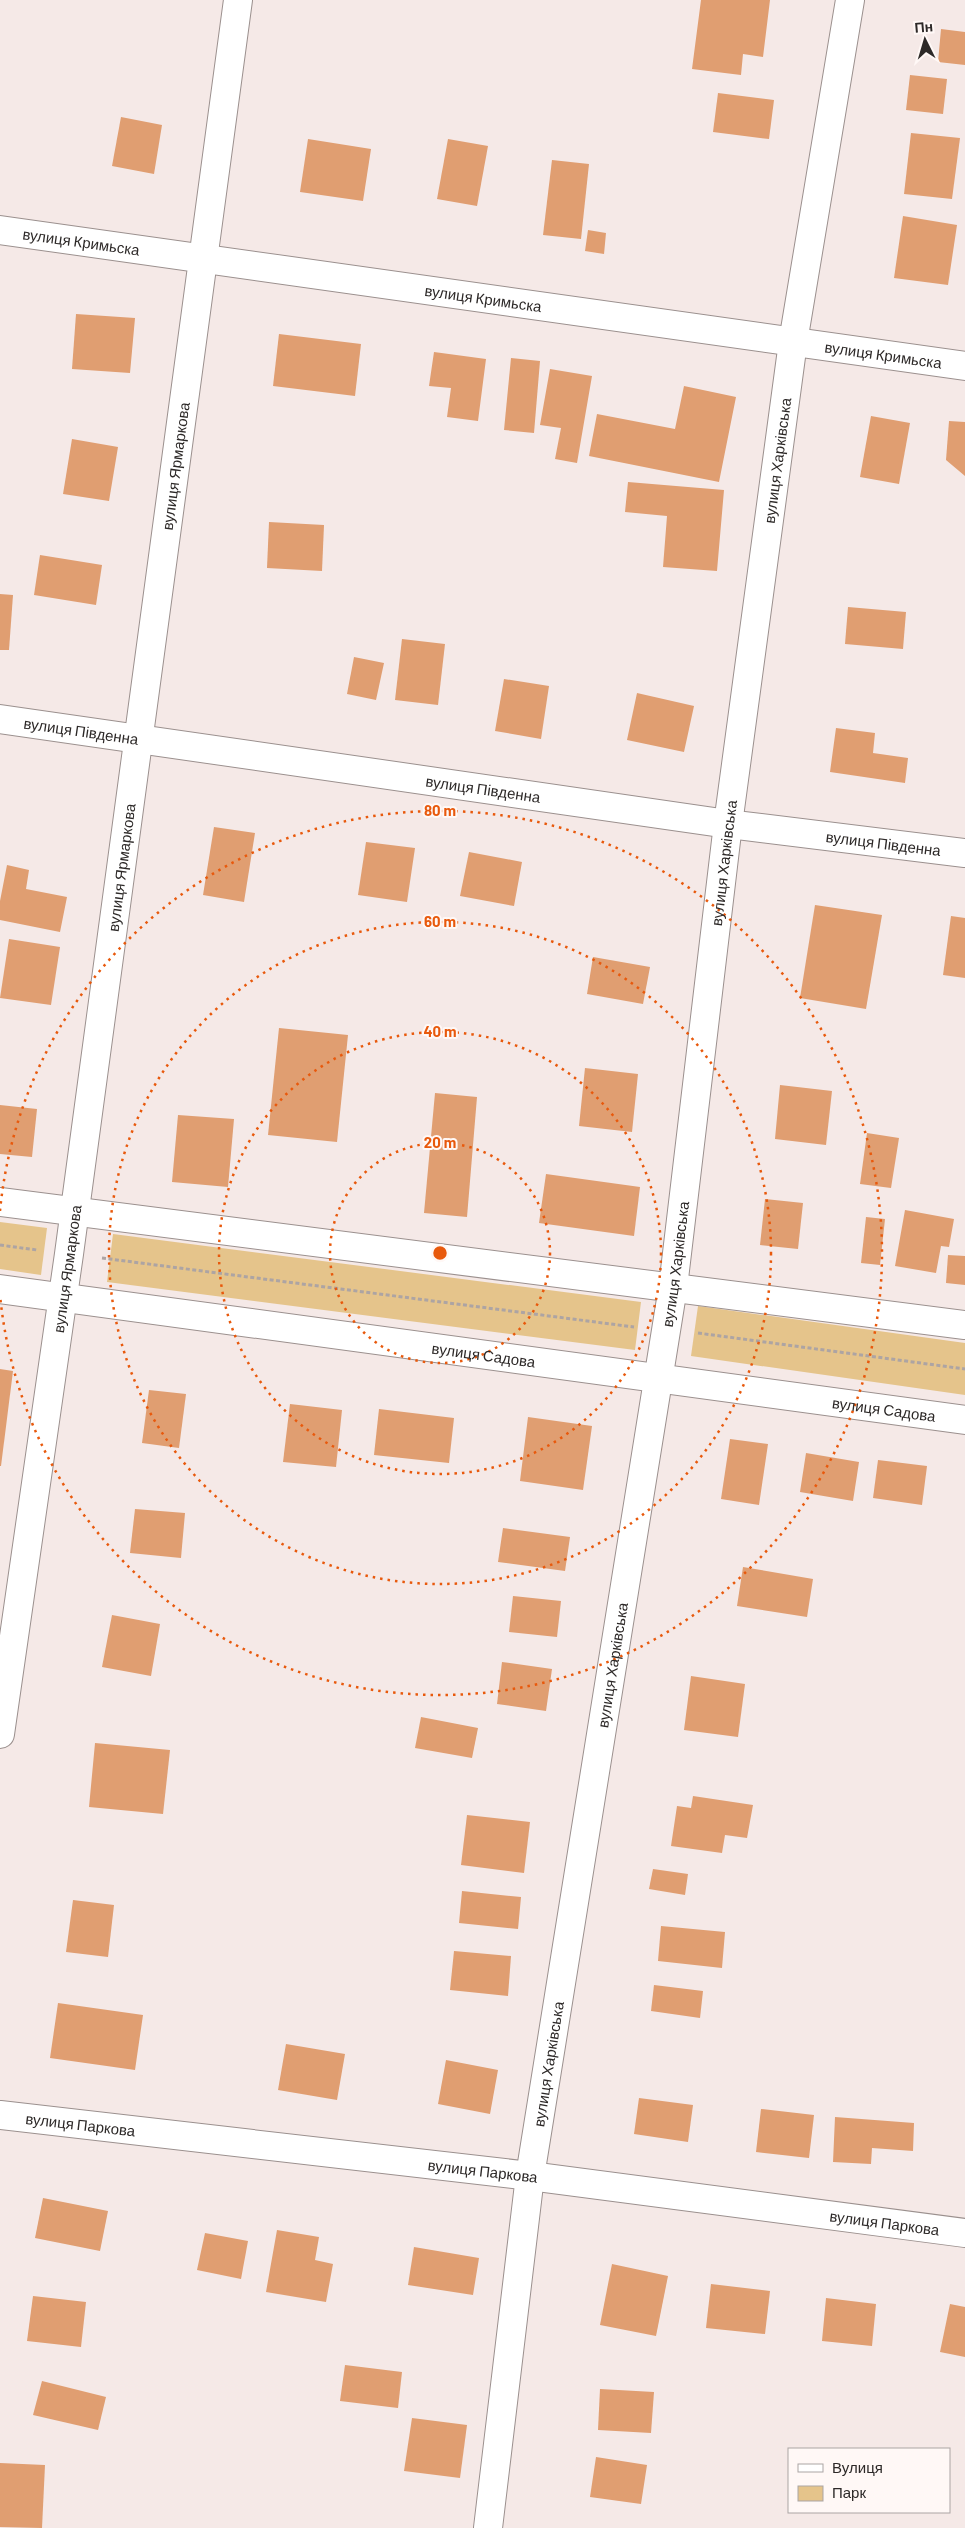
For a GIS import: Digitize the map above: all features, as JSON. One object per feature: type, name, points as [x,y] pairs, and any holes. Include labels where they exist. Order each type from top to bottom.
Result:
[{"type":"street","name":"вулиця Ярмаркова","points":[[0,1734],[69,1254],[73,1211],[238,0]]},
{"type":"street","name":"вулиця Харківська","points":[[488,2528],[530,2176],[673,1287],[728,824],[793,342],[850,0]]},
{"type":"street","name":"вулиця Кримьска","points":[[0,230],[965,366]]},
{"type":"street","name":"вулиця Південна","points":[[0,719],[728,824],[965,853]]},
{"type":"street","points":[[0,1202],[965,1325]]},
{"type":"street","name":"вулиця Садова","points":[[0,1289],[965,1420]]},
{"type":"street","name":"вулиця Паркова","points":[[0,2115],[530,2176],[965,2233]]},
{"type":"path","points":[[69,1254],[666,1329],[965,1369]]},
{"type":"green space","points":[[0,1222],[47,1228],[41,1275],[0,1269]]},
{"type":"green space","points":[[113,1234],[641,1302],[635,1350],[107,1282]]},
{"type":"green space","points":[[698,1306],[965,1343],[965,1395],[691,1356]]},
{"type":"building","points":[[701,0],[770,0],[763,57],[743,54],[741,75],[692,69]]},
{"type":"building","points":[[941,29],[965,32],[965,65],[938,62]]},
{"type":"building","points":[[910,75],[947,79],[943,114],[906,110]]},
{"type":"building","points":[[718,93],[774,100],[769,139],[713,132]]},
{"type":"building","points":[[121,117],[162,125],[154,174],[112,166]]},
{"type":"building","points":[[911,133],[960,138],[952,199],[904,194]]},
{"type":"building","points":[[308,139],[371,149],[363,201],[300,192]]},
{"type":"building","points":[[448,139],[488,146],[477,206],[437,199]]},
{"type":"building","points":[[552,160],[589,164],[581,239],[543,235]]},
{"type":"building","points":[[903,216],[957,225],[948,285],[894,278]]},
{"type":"building","points":[[588,230],[606,233],[604,254],[585,251]]},
{"type":"building","points":[[76,314],[135,318],[130,373],[72,369]]},
{"type":"building","points":[[279,334],[361,344],[355,396],[273,386]]},
{"type":"building","points":[[434,352],[486,359],[478,421],[447,417],[451,388],[429,386]]},
{"type":"building","points":[[511,358],[540,361],[534,433],[504,430]]},
{"type":"building","points":[[550,369],[592,376],[577,463],[555,459],[561,428],[540,425]]},
{"type":"building","points":[[684,386],[736,397],[719,482],[589,456],[597,414],[675,429]]},
{"type":"building","points":[[871,416],[910,423],[899,484],[860,477]]},
{"type":"building","points":[[949,421],[965,422],[965,476],[946,460]]},
{"type":"building","points":[[72,439],[118,447],[109,501],[63,494]]},
{"type":"building","points":[[628,482],[724,490],[717,571],[663,567],[667,516],[625,512]]},
{"type":"building","points":[[269,522],[324,525],[322,571],[267,568]]},
{"type":"building","points":[[40,555],[102,565],[96,605],[34,595]]},
{"type":"building","points":[[0,594],[13,595],[9,650],[0,650]]},
{"type":"building","points":[[848,607],[906,612],[903,649],[845,644]]},
{"type":"building","points":[[402,639],[445,644],[438,705],[395,700]]},
{"type":"building","points":[[354,657],[384,663],[376,700],[347,694]]},
{"type":"building","points":[[504,679],[549,686],[541,739],[495,731]]},
{"type":"building","points":[[637,693],[694,706],[684,752],[627,740]]},
{"type":"building","points":[[836,728],[875,733],[873,753],[908,758],[905,783],[830,772]]},
{"type":"building","points":[[214,827],[255,833],[244,902],[203,895]]},
{"type":"building","points":[[366,842],[415,848],[407,902],[358,895]]},
{"type":"building","points":[[469,852],[522,862],[514,906],[460,896]]},
{"type":"building","points":[[7,865],[29,870],[26,889],[67,897],[60,932],[0,920],[0,901]]},
{"type":"building","points":[[815,905],[882,915],[866,1009],[800,998]]},
{"type":"building","points":[[951,916],[965,918],[965,978],[943,975]]},
{"type":"building","points":[[9,939],[60,947],[51,1005],[0,998]]},
{"type":"building","points":[[593,957],[650,967],[643,1004],[587,994]]},
{"type":"building","points":[[279,1028],[348,1035],[337,1142],[268,1135]]},
{"type":"building","points":[[585,1068],[638,1074],[632,1132],[579,1126]]},
{"type":"building","points":[[780,1085],[832,1091],[826,1145],[775,1139]]},
{"type":"building","points":[[435,1093],[477,1097],[467,1217],[424,1213]]},
{"type":"building","points":[[0,1105],[37,1109],[32,1157],[0,1154]]},
{"type":"building","points":[[178,1115],[234,1119],[228,1187],[172,1182]]},
{"type":"building","points":[[867,1133],[899,1138],[891,1188],[860,1184]]},
{"type":"building","points":[[546,1174],[640,1187],[634,1236],[539,1223]]},
{"type":"building","points":[[765,1199],[803,1203],[798,1249],[760,1245]]},
{"type":"building","points":[[905,1210],[954,1219],[949,1247],[941,1246],[936,1273],[895,1266]]},
{"type":"building","points":[[866,1217],[885,1219],[880,1265],[861,1263]]},
{"type":"building","points":[[948,1255],[965,1256],[965,1285],[946,1283]]},
{"type":"building","points":[[0,1369],[13,1371],[1,1466],[0,1466]]},
{"type":"building","points":[[149,1390],[186,1394],[179,1448],[142,1443]]},
{"type":"building","points":[[290,1404],[342,1410],[336,1467],[283,1462]]},
{"type":"building","points":[[379,1409],[454,1418],[449,1463],[374,1455]]},
{"type":"building","points":[[528,1417],[592,1426],[583,1490],[520,1481]]},
{"type":"building","points":[[730,1439],[768,1444],[759,1505],[721,1499]]},
{"type":"building","points":[[806,1453],[859,1462],[853,1501],[800,1492]]},
{"type":"building","points":[[878,1460],[927,1466],[922,1505],[873,1498]]},
{"type":"building","points":[[135,1509],[185,1513],[181,1558],[130,1553]]},
{"type":"building","points":[[503,1528],[570,1537],[565,1571],[498,1562]]},
{"type":"building","points":[[743,1567],[813,1579],[807,1617],[737,1606]]},
{"type":"building","points":[[513,1596],[561,1601],[557,1637],[509,1632]]},
{"type":"building","points":[[112,1615],[160,1624],[151,1676],[102,1667]]},
{"type":"building","points":[[502,1662],[552,1669],[546,1711],[497,1704]]},
{"type":"building","points":[[691,1676],[745,1684],[738,1737],[684,1730]]},
{"type":"building","points":[[421,1717],[478,1728],[472,1758],[415,1748]]},
{"type":"building","points":[[95,1743],[170,1750],[163,1814],[89,1807]]},
{"type":"building","points":[[693,1796],[753,1805],[747,1838],[725,1835],[722,1853],[671,1846],[677,1806],[691,1808]]},
{"type":"building","points":[[467,1815],[530,1822],[524,1873],[461,1865]]},
{"type":"building","points":[[653,1869],[688,1874],[685,1895],[649,1889]]},
{"type":"building","points":[[462,1891],[521,1897],[518,1929],[459,1923]]},
{"type":"building","points":[[73,1900],[114,1905],[108,1957],[66,1952]]},
{"type":"building","points":[[661,1926],[725,1932],[722,1968],[658,1961]]},
{"type":"building","points":[[454,1951],[511,1956],[508,1996],[450,1990]]},
{"type":"building","points":[[654,1985],[703,1991],[700,2018],[651,2011]]},
{"type":"building","points":[[58,2003],[143,2015],[135,2070],[50,2058]]},
{"type":"building","points":[[286,2044],[345,2054],[337,2100],[278,2090]]},
{"type":"building","points":[[446,2060],[498,2070],[490,2114],[438,2104]]},
{"type":"building","points":[[639,2098],[693,2105],[688,2142],[634,2134]]},
{"type":"building","points":[[761,2109],[814,2115],[809,2158],[756,2152]]},
{"type":"building","points":[[835,2117],[914,2123],[913,2151],[872,2148],[871,2164],[833,2162]]},
{"type":"building","points":[[43,2198],[108,2211],[100,2251],[35,2238]]},
{"type":"building","points":[[277,2230],[319,2237],[315,2260],[333,2264],[326,2302],[266,2292]]},
{"type":"building","points":[[205,2233],[248,2241],[241,2279],[197,2270]]},
{"type":"building","points":[[414,2247],[479,2258],[473,2295],[408,2285]]},
{"type":"building","points":[[612,2264],[668,2276],[656,2336],[600,2325]]},
{"type":"building","points":[[711,2284],[770,2291],[765,2334],[706,2328]]},
{"type":"building","points":[[33,2296],[86,2302],[81,2347],[27,2341]]},
{"type":"building","points":[[826,2298],[876,2304],[872,2346],[822,2341]]},
{"type":"building","points":[[950,2304],[965,2307],[965,2357],[940,2352]]},
{"type":"building","points":[[345,2365],[402,2372],[398,2408],[340,2401]]},
{"type":"building","points":[[42,2381],[106,2397],[98,2430],[33,2415]]},
{"type":"building","points":[[600,2389],[654,2392],[651,2433],[598,2430]]},
{"type":"building","points":[[412,2418],[467,2425],[460,2478],[404,2471]]},
{"type":"building","points":[[596,2457],[647,2465],[641,2504],[590,2497]]},
{"type":"building","points":[[0,2463],[45,2465],[42,2528],[0,2527]]}]
